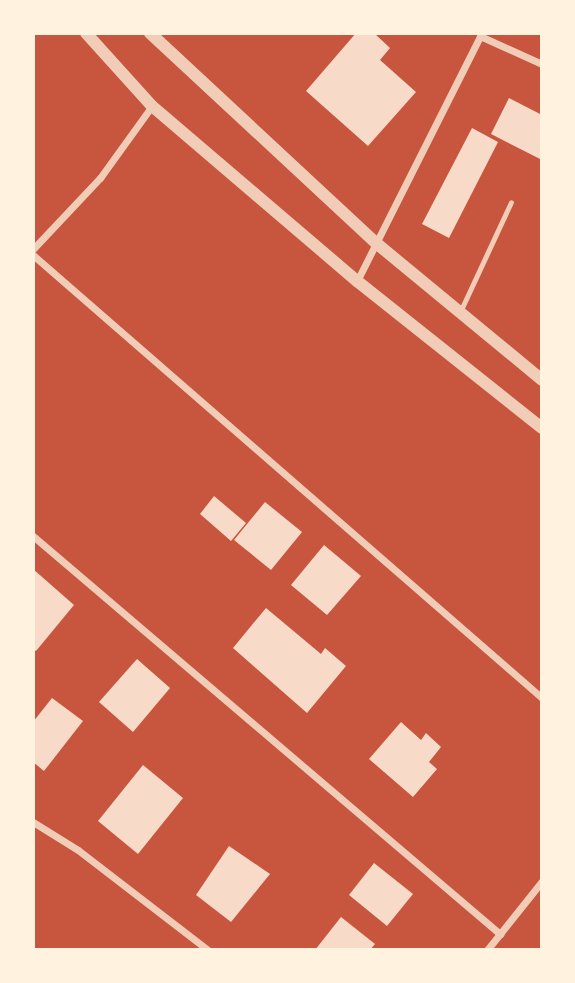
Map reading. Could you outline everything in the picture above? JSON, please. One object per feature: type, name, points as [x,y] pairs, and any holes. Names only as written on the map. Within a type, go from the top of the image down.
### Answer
[{"type":"street","points":[[86,33],[152,106],[357,281],[542,428]]},
{"type":"street","points":[[150,33],[376,243],[542,380]]},
{"type":"street","points":[[357,281],[481,34],[542,64]]},
{"type":"street","points":[[33,249],[100,178],[152,106]]},
{"type":"street","points":[[33,255],[542,698]]},
{"type":"street","points":[[33,536],[500,934]]},
{"type":"street","points":[[33,822],[78,850],[208,950]]},
{"type":"street","points":[[487,950],[542,881]]},
{"type":"lane","points":[[460,312],[511,202]]},
{"type":"building","points":[[356,33],[374,33],[390,48],[380,60],[416,92],[368,146],[306,91]]},
{"type":"building","points":[[509,98],[542,115],[542,160],[491,134]]},
{"type":"building","points":[[472,128],[498,142],[449,238],[422,224]]},
{"type":"building","points":[[214,496],[246,523],[231,541],[200,514]]},
{"type":"building","points":[[265,502],[302,532],[271,570],[234,540]]},
{"type":"building","points":[[324,545],[361,576],[327,615],[291,585]]},
{"type":"building","points":[[33,569],[74,605],[36,651],[33,649]]},
{"type":"building","points":[[266,608],[321,654],[325,648],[346,666],[307,713],[233,648]]},
{"type":"building","points":[[137,659],[170,688],[133,732],[99,702]]},
{"type":"building","points":[[52,698],[83,721],[44,771],[33,762],[33,722]]},
{"type":"building","points":[[401,722],[421,740],[426,733],[441,747],[429,762],[437,769],[413,797],[369,759]]},
{"type":"building","points":[[143,765],[183,798],[138,854],[98,821]]},
{"type":"building","points":[[229,846],[270,874],[231,922],[196,895]]},
{"type":"building","points":[[374,863],[413,894],[387,926],[349,895]]},
{"type":"building","points":[[341,917],[375,944],[370,950],[315,950]]}]
